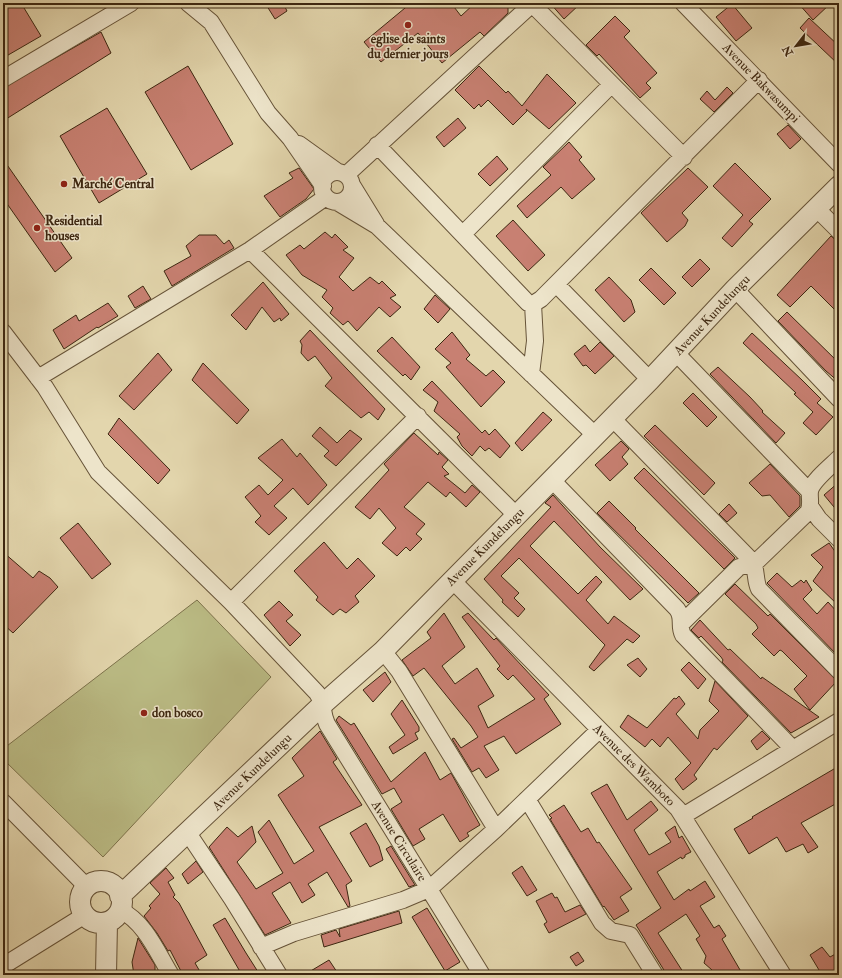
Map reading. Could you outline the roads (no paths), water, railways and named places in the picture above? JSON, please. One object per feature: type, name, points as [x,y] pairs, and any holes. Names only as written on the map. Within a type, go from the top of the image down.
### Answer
[{"type":"street","points":[[3,79],[131,3]]},
{"type":"street","points":[[188,3],[211,22],[265,109],[290,138],[329,195],[377,226],[595,435]]},
{"type":"street","points":[[207,3],[211,22]]},
{"type":"street","points":[[346,178],[377,145],[531,3],[611,86],[684,157]]},
{"type":"street","name":"Avenue Bakwasumpi","points":[[683,3],[839,164]]},
{"type":"street","points":[[377,145],[528,303],[533,304],[538,302],[759,80]]},
{"type":"street","points":[[463,234],[611,86]]},
{"type":"street","points":[[290,138],[346,178],[377,226]]},
{"type":"street","points":[[329,195],[328,176],[346,178]]},
{"type":"street","points":[[38,378],[250,250],[329,195],[348,197],[352,192],[346,178]]},
{"type":"street","name":"Avenue Kundelungu","points":[[116,909],[188,833],[323,704],[383,651],[650,380],[735,289],[839,186]]},
{"type":"street","points":[[816,208],[839,231]]},
{"type":"street","points":[[250,250],[517,516]]},
{"type":"street","points":[[556,284],[650,380]]},
{"type":"street","points":[[735,289],[839,399]]},
{"type":"street","points":[[531,374],[535,341],[533,304]]},
{"type":"street","points":[[3,332],[38,378],[98,472],[231,602],[312,687],[323,704]]},
{"type":"street","points":[[676,353],[810,499],[819,519],[839,539]]},
{"type":"street","points":[[231,602],[418,416]]},
{"type":"street","points":[[612,418],[754,564],[756,582],[759,589],[839,671]]},
{"type":"street","points":[[681,624],[739,567],[754,564],[808,512],[813,485],[839,458]]},
{"type":"street","points":[[552,480],[677,609],[681,616],[683,635],[793,749]]},
{"type":"street","name":"Avenue des Wamboto","points":[[452,580],[683,816],[783,975]]},
{"type":"street","points":[[383,651],[399,671],[496,829]]},
{"type":"street","name":"Avenue Circulaire","points":[[323,704],[324,716],[327,724],[482,975]]},
{"type":"street","points":[[683,816],[839,721]]},
{"type":"street","points":[[261,947],[294,933],[403,900],[428,889],[496,829],[598,730]]},
{"type":"street","points":[[527,799],[602,923],[611,931],[630,935],[655,975]]},
{"type":"street","points":[[3,802],[87,887]]},
{"type":"street","points":[[188,833],[232,899],[279,975]]},
{"type":"street","points":[[106,975],[116,909],[116,889],[110,884],[102,881],[94,882],[82,893],[80,901],[81,909],[85,916],[95,922],[116,909]]},
{"type":"street","points":[[116,909],[130,914],[139,923],[171,975]]},
{"type":"street","points":[[3,966],[85,916]]},
{"type":"place","name":"eglise de saints du dernier jours","points":[[408,25]]},
{"type":"place","name":"Marché Central","points":[[64,184]]},
{"type":"place","name":"Residential houses","points":[[37,228]]},
{"type":"place","name":"don bosco","points":[[144,713]]}]
